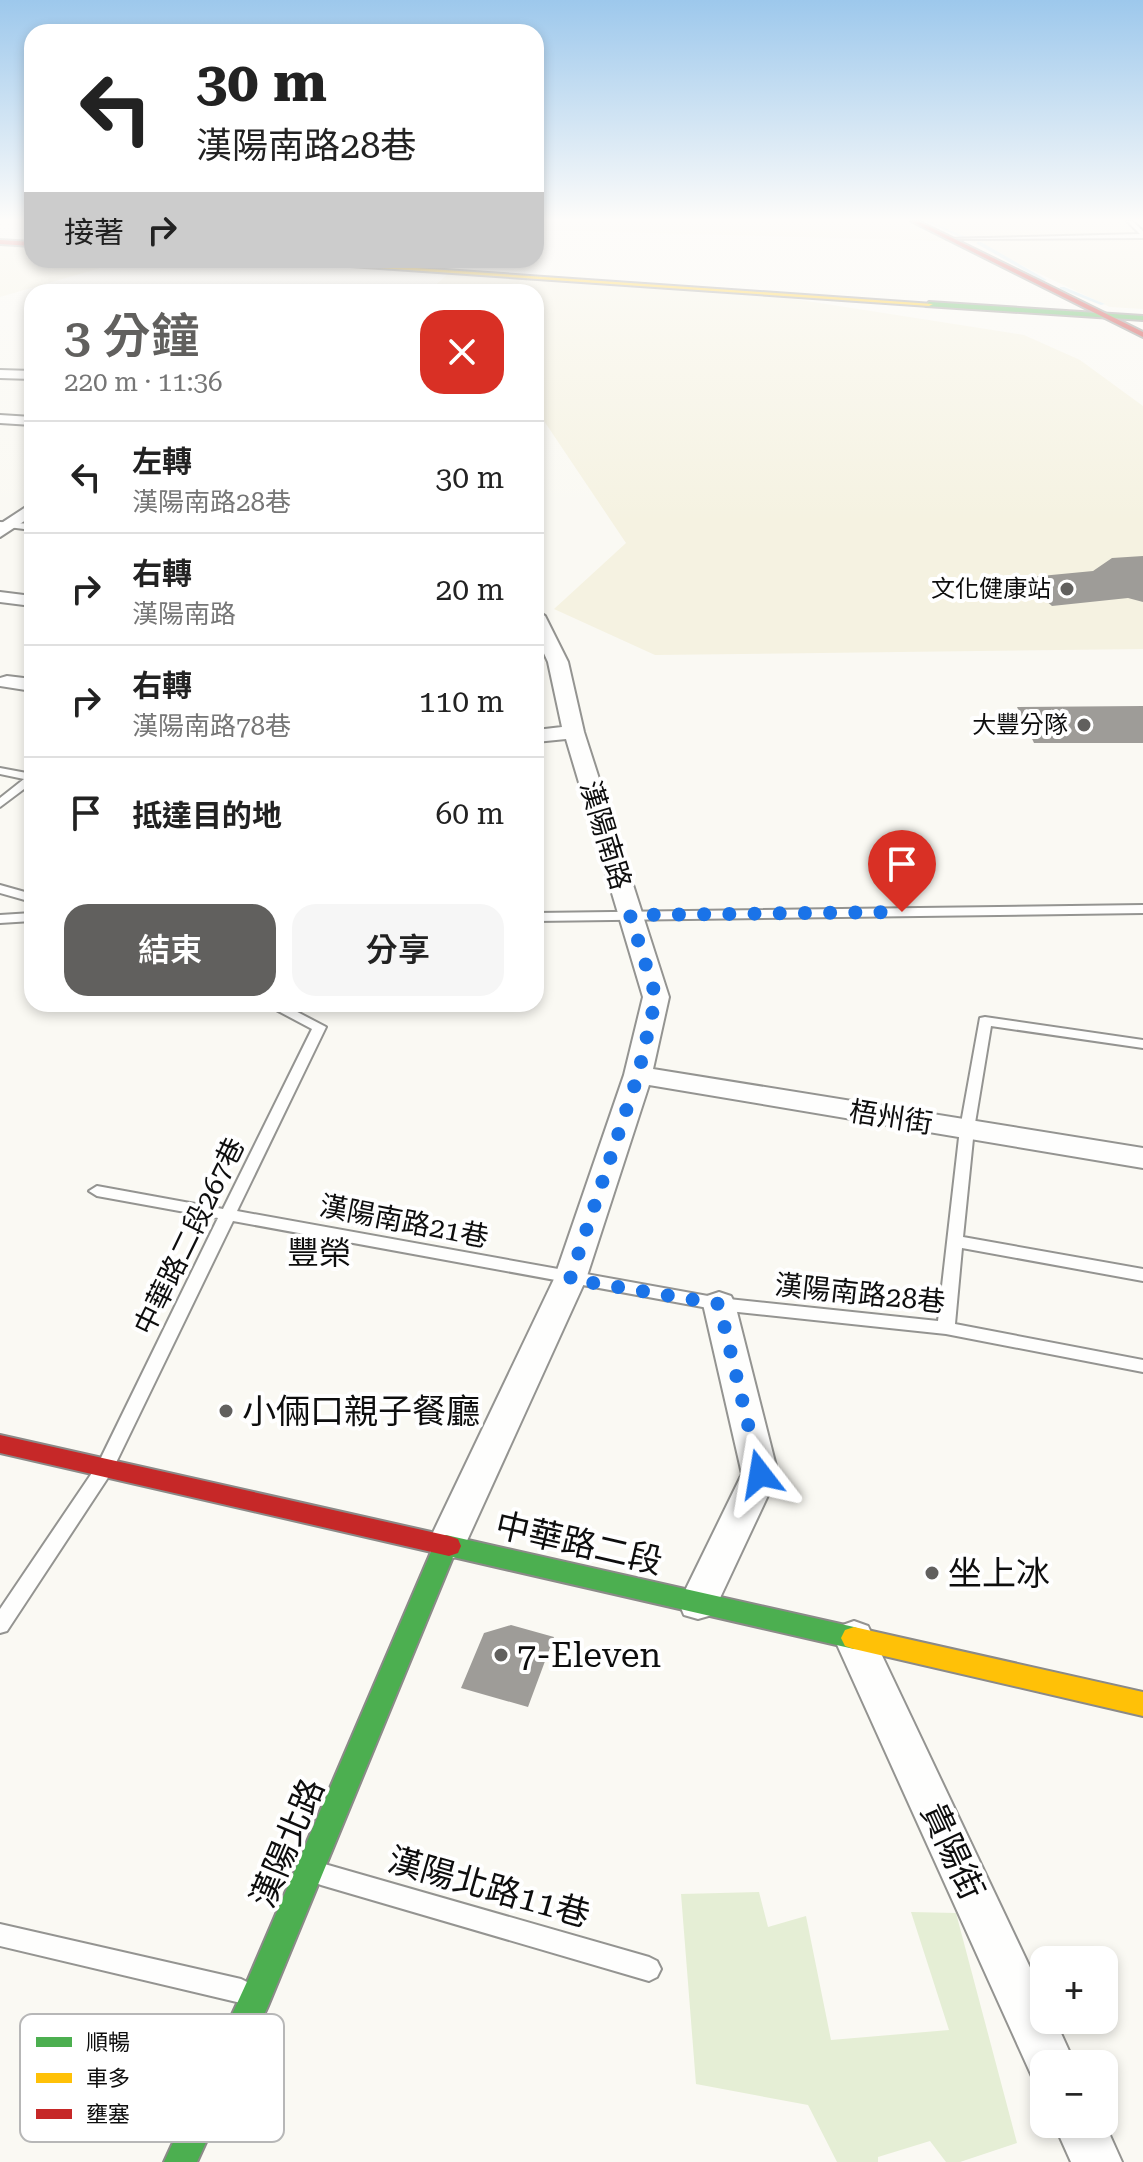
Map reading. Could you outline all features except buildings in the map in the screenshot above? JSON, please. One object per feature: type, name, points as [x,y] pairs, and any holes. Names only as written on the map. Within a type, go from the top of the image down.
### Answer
[{"type":"main road","points":[[1116,322],[1143,335]]},
{"type":"main road","name":"中華路二段","points":[[0,1444],[1143,1704]]},
{"type":"main road","name":"漢陽北路","points":[[248,2014],[446,1545]]},
{"type":"main road","name":"漢陽北路","points":[[180,2162],[189,2142]]},
{"type":"street","points":[[0,374],[24,375]]},
{"type":"street","points":[[0,419],[24,420]]},
{"type":"street","points":[[4,527],[24,513]]},
{"type":"street","points":[[0,597],[24,600]]},
{"type":"street","name":"漢陽南路","points":[[446,1545],[570,1279],[638,1075],[656,997],[574,732],[547,661]]},
{"type":"street","points":[[7,682],[24,684]]},
{"type":"street","points":[[544,735],[574,732]]},
{"type":"street","name":"梧州街","points":[[638,1075],[1143,1158]]},
{"type":"street","points":[[698,1603],[760,1474],[719,1304]]},
{"type":"street","name":"貴陽街","points":[[854,1638],[1045,2050]]},
{"type":"street","points":[[1086,2138],[1097,2162]]},
{"type":"lane","points":[[0,771],[24,776]]},
{"type":"lane","points":[[0,804],[24,784]]},
{"type":"lane","points":[[0,889],[24,896]]},
{"type":"lane","points":[[544,917],[1143,909]]},
{"type":"lane","points":[[0,919],[24,918]]},
{"type":"lane","name":"中華路二段267巷","points":[[0,1625],[105,1468],[319,1027],[288,1012]]},
{"type":"lane","points":[[946,1328],[967,1129],[985,1021],[1143,1044]]},
{"type":"lane","name":"漢陽南路21巷","points":[[97,1191],[570,1279]]},
{"type":"lane","points":[[955,1241],[1143,1275]]},
{"type":"lane","name":"漢陽南路28巷","points":[[570,1279],[719,1304],[946,1328],[1143,1366]]},
{"type":"lane","name":"漢陽北路11巷","points":[[310,1871],[649,1969]]},
{"type":"lane","points":[[0,1935],[257,1995]]},
{"type":"shaded area","points":[[544,322],[940,322],[1024,335],[1080,360],[1143,406],[1143,649],[655,655],[554,609],[626,543],[544,421]]},
{"type":"green space","points":[[759,1892],[768,1927],[806,1916],[831,2040],[949,2030],[911,1912],[956,1913],[1017,2143],[960,2162],[946,2162],[930,2141],[878,2157],[878,2162],[837,2162],[808,2105],[696,2084],[681,1894]]},
{"type":"traffic: fast","points":[[248,2014],[446,1545]]},
{"type":"traffic: fast","points":[[449,1546],[854,1638]]},
{"type":"traffic: fast","points":[[180,2162],[189,2142]]},
{"type":"traffic: slow","points":[[854,1638],[1143,1704]]},
{"type":"traffic: jam","points":[[1117,322],[1143,335]]},
{"type":"traffic: jam","points":[[0,1444],[449,1546]]},
{"type":"place","name":"文化健康站","points":[[1067,589]]},
{"type":"place","name":"大豐分隊","points":[[1084,725]]},
{"type":"place","name":"小倆口親子餐廳","points":[[226,1411]]},
{"type":"place","name":"坐上冰","points":[[932,1573]]},
{"type":"place","name":"7-Eleven","points":[[501,1655]]},
{"type":"district","name":"豐榮","points":[[319,1253]]},
{"type":"route","points":[[760,1474],[719,1304],[570,1279],[638,1075],[656,997],[630,915],[902,912]]}]
